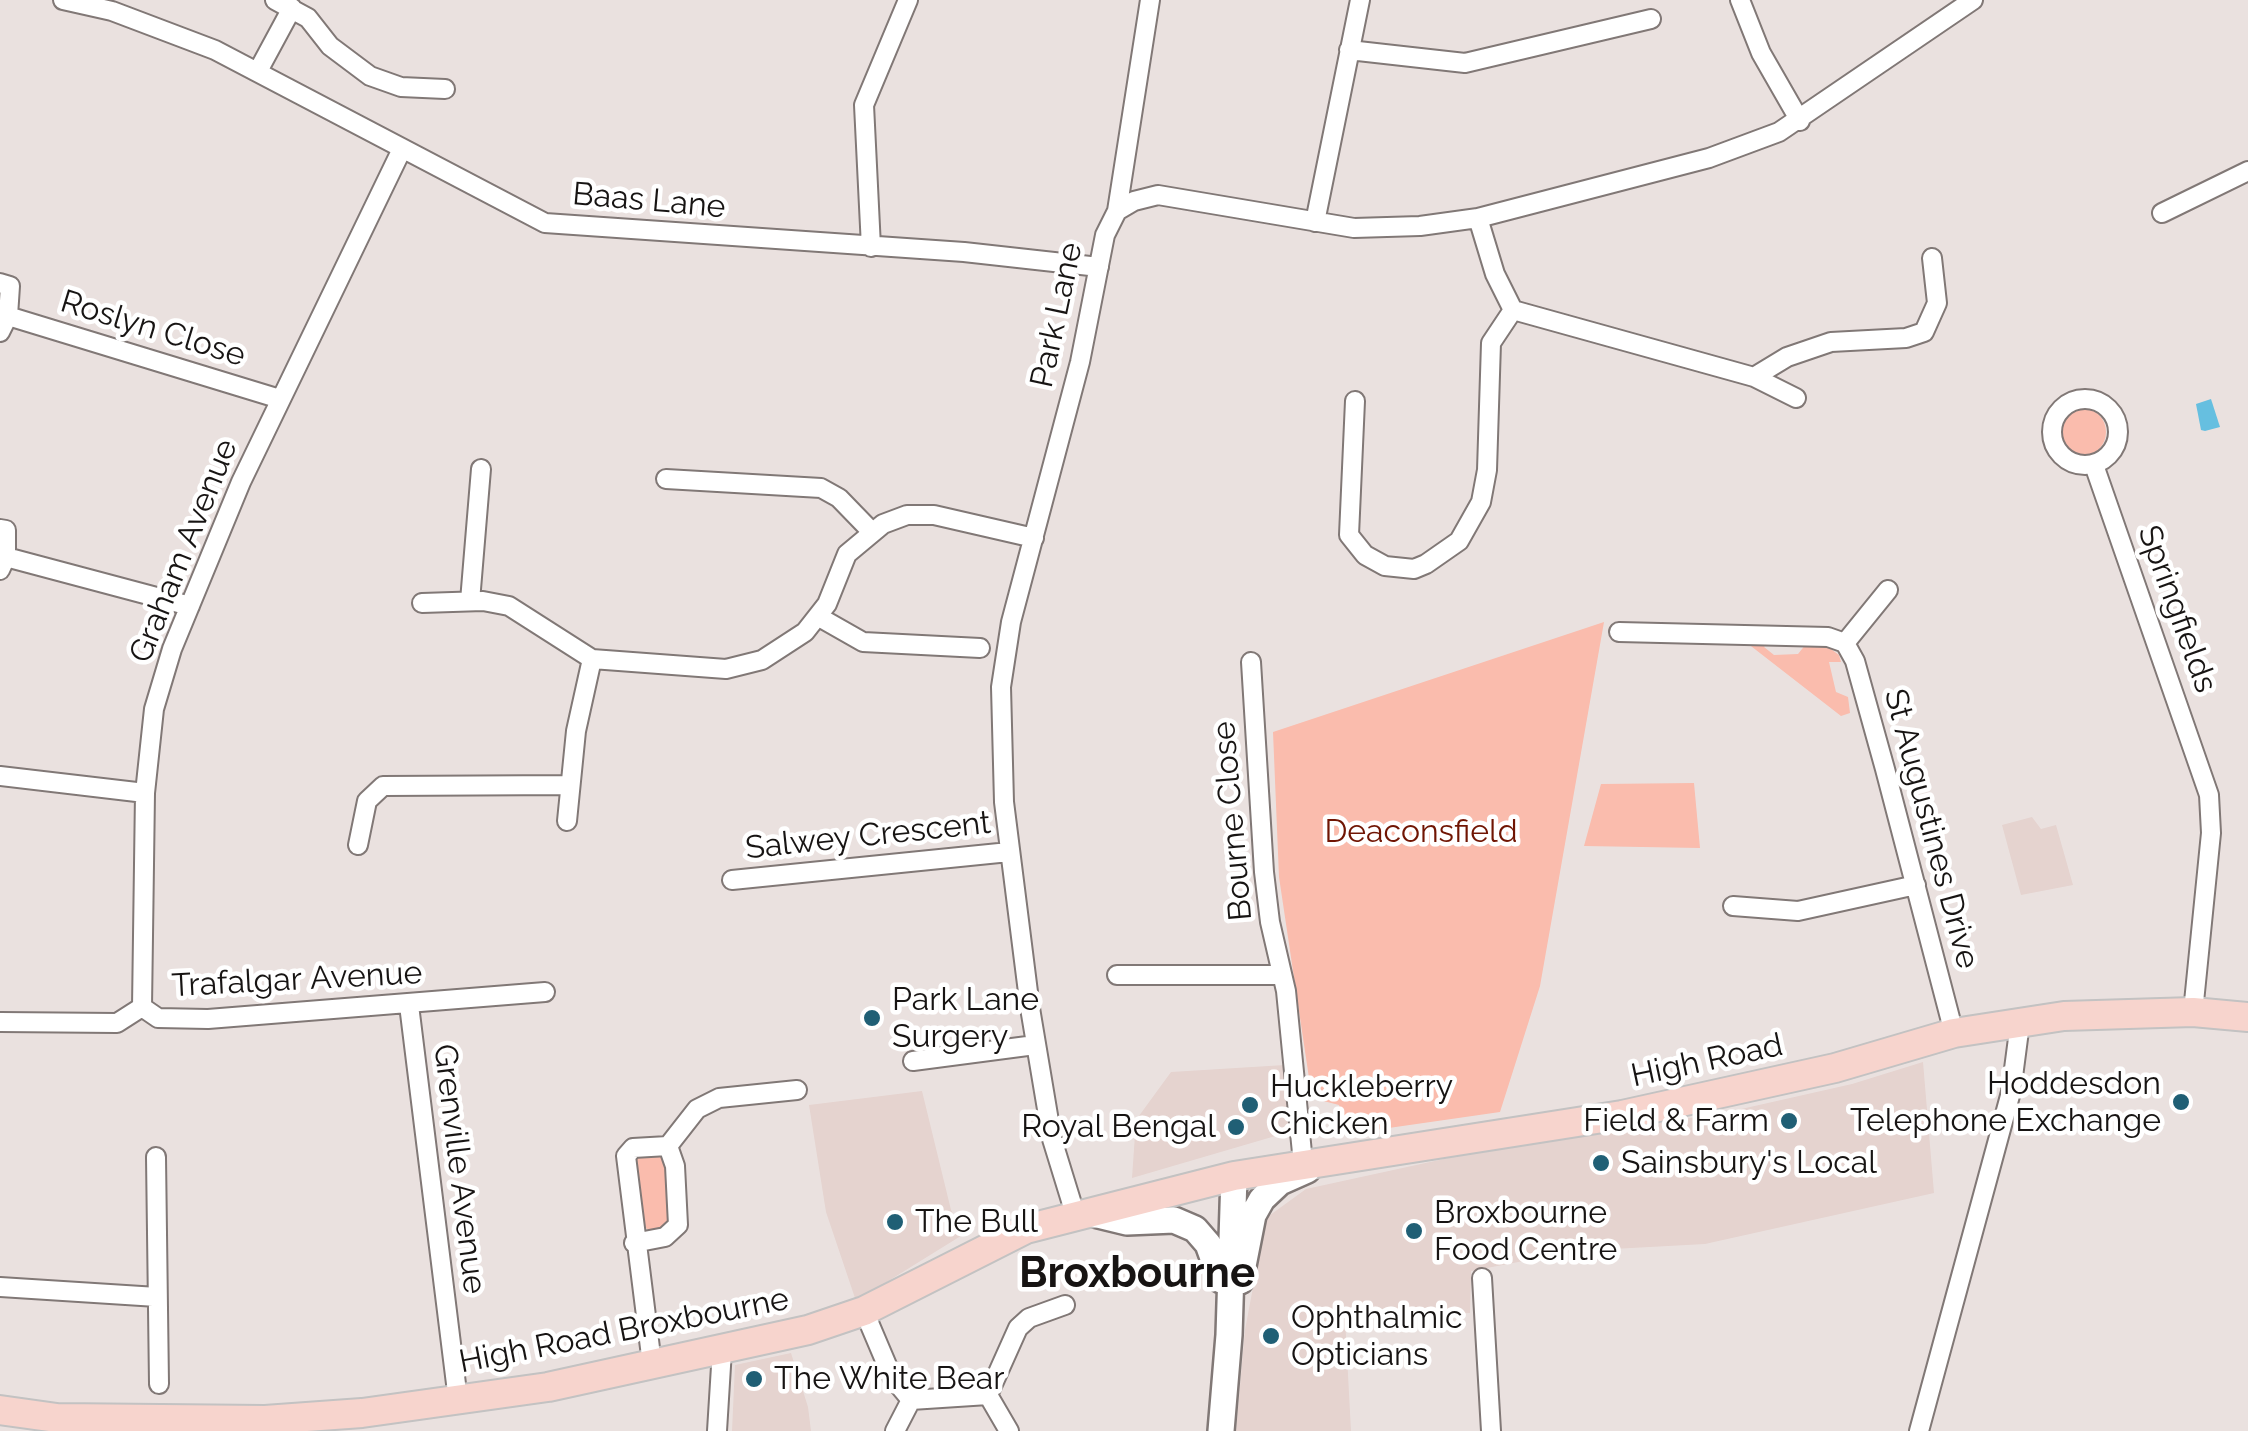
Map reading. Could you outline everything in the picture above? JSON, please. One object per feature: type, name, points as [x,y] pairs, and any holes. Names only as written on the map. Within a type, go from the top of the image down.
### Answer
[{"type":"main road","points":[[2192,1012],[2248,1017]]},
{"type":"main road","name":"High Road","points":[[1234,1176],[1640,1111],[1835,1068],[1954,1033],[2064,1016],[2192,1012]]},
{"type":"main road","points":[[1230,1335],[1250,1226],[1262,1199],[1291,1176],[1338,1157]]},
{"type":"main road","points":[[1234,1176],[1262,1199]]},
{"type":"main road","points":[[1221,1431],[1230,1335],[1234,1176]]},
{"type":"main road","name":"High Road Broxbourne","points":[[0,1410],[57,1418],[162,1422],[362,1413],[458,1400],[652,1364],[722,1350],[864,1311],[1026,1229],[1234,1176]]},
{"type":"main road","points":[[1083,1215],[1127,1222],[1174,1220],[1196,1231],[1208,1244],[1218,1270],[1230,1335]]},
{"type":"street","name":"Baas Lane","points":[[63,0],[173,32],[258,71],[545,222],[1099,267]]},
{"type":"street","points":[[871,247],[864,106],[908,0]]},
{"type":"street","points":[[1117,211],[1150,0]]},
{"type":"street","points":[[1315,222],[1360,0]]},
{"type":"street","points":[[1740,0],[1761,53],[1800,122]]},
{"type":"street","name":"Park Lane","points":[[1083,1215],[1052,1139],[1036,1044],[1010,852],[1000,750],[1001,688],[1011,622],[1104,234],[1117,211],[1144,197],[1173,196],[1315,222],[1392,228],[1478,218],[1708,158],[1800,122],[1974,0]]},
{"type":"street","points":[[258,71],[283,4],[308,18],[340,56],[370,76],[415,89],[445,88]]},
{"type":"street","points":[[1349,50],[1466,63],[1651,19]]},
{"type":"street","name":"Graham Avenue","points":[[142,1007],[145,793],[154,708],[190,606],[280,399],[402,148]]},
{"type":"street","points":[[2162,213],[2248,171]]},
{"type":"street","points":[[1478,218],[1495,274],[1514,310],[1754,377],[1796,398]]},
{"type":"street","points":[[1754,377],[1786,356],[1831,342],[1906,338],[1924,332],[1936,310],[1932,258]]},
{"type":"street","name":"Roslyn Close","points":[[0,283],[10,286],[4,324],[280,399]]},
{"type":"street","points":[[1355,401],[1349,535],[1365,555],[1385,566],[1414,569],[1459,541],[1481,502],[1487,470],[1490,344],[1514,310]]},
{"type":"street","name":"Springfields","points":[[2094,465],[2209,795],[2211,834],[2192,1012]]},
{"type":"street","points":[[470,601],[481,469]]},
{"type":"street","points":[[666,479],[821,488],[839,498],[871,531]]},
{"type":"street","points":[[422,602],[470,601],[509,606],[592,659],[706,669],[743,666],[791,643],[818,617],[847,554],[871,531],[920,514],[1034,538]]},
{"type":"street","points":[[0,529],[6,530],[3,563],[190,606]]},
{"type":"street","points":[[1619,632],[1828,636],[1844,643],[1888,590]]},
{"type":"street","points":[[818,617],[862,642],[980,648]]},
{"type":"street","name":"St Augustines Drive","points":[[1844,643],[1855,661],[1954,1033]]},
{"type":"street","points":[[567,822],[578,716],[592,659]]},
{"type":"street","name":"Bourne Close","points":[[1251,662],[1264,872],[1282,974],[1303,1163]]},
{"type":"street","points":[[0,776],[145,793]]},
{"type":"street","points":[[358,845],[367,801],[384,786],[570,785]]},
{"type":"street","name":"Salwey Crescent","points":[[732,880],[1010,852]]},
{"type":"street","points":[[1734,906],[1756,905],[1785,912],[1916,885]]},
{"type":"street","points":[[1117,975],[1282,974]]},
{"type":"street","name":"Trafalgar Avenue","points":[[0,1022],[118,1023],[142,1007],[158,1018],[208,1019],[545,992]]},
{"type":"street","name":"Grenville Avenue","points":[[409,1005],[458,1400]]},
{"type":"street","points":[[1919,1431],[2010,1092],[2020,1023]]},
{"type":"street","points":[[912,1062],[1036,1044]]},
{"type":"street","points":[[652,1364],[626,1156],[634,1148],[668,1146],[708,1102],[734,1094],[797,1090]]},
{"type":"street","points":[[634,1242],[665,1237],[678,1225],[675,1166],[668,1146]]},
{"type":"street","points":[[156,1158],[159,1384]]},
{"type":"street","points":[[1482,1278],[1491,1431]]},
{"type":"street","points":[[0,1288],[157,1297]]},
{"type":"street","points":[[988,1396],[1018,1328],[1029,1318],[1064,1304]]},
{"type":"street","points":[[864,1311],[892,1378],[911,1400]]},
{"type":"street","points":[[717,1431],[722,1350]]},
{"type":"street","points":[[911,1400],[988,1396]]},
{"type":"street","points":[[988,1396],[1009,1431]]},
{"type":"street","points":[[896,1431],[911,1400]]},
{"type":"shaded area","points":[[2032,817],[2041,829],[2056,825],[2073,885],[2021,895],[2002,825]]},
{"type":"shaded area","points":[[1923,1062],[1934,1193],[1705,1244],[1576,1251],[1471,1271],[1470,1313],[1345,1318],[1351,1431],[1236,1431],[1245,1330],[1266,1218],[1306,1189],[1476,1152],[1728,1112],[1852,1084]]},
{"type":"shaded area","points":[[1285,1065],[1289,1132],[1132,1178],[1136,1120],[1171,1072]]},
{"type":"shaded area","points":[[922,1091],[951,1210],[964,1234],[856,1301],[826,1212],[809,1105]]},
{"type":"shaded area","points":[[791,1353],[808,1407],[811,1431],[732,1431],[735,1365]]},
{"type":"green space","points":[[2082,408],[2099,415],[2106,432],[2099,449],[2082,456],[2065,449],[2058,432],[2065,415]]},
{"type":"green space","name":"Deaconsfield","points":[[1604,622],[1540,986],[1500,1112],[1347,1134],[1339,1105],[1312,1098],[1279,877],[1273,732]]},
{"type":"green space","points":[[1768,642],[1764,647],[1774,655],[1798,654],[1806,644],[1824,644],[1839,655],[1841,662],[1829,662],[1836,692],[1848,697],[1850,713],[1841,716],[1747,643]]},
{"type":"green space","points":[[1694,783],[1700,848],[1584,846],[1601,784]]},
{"type":"green space","points":[[641,1153],[660,1154],[666,1165],[672,1214],[669,1227],[651,1232],[641,1224],[634,1163]]},
{"type":"water","points":[[2211,399],[2220,427],[2201,430],[2196,404]]},
{"type":"place","name":"Park Lane Surgery","points":[[872,1018]]},
{"type":"place","name":"Hoddesdon Telephone Exchange","points":[[2181,1102]]},
{"type":"place","name":"Huckleberry Chicken","points":[[1250,1105]]},
{"type":"place","name":"Field & Farm","points":[[1789,1121]]},
{"type":"place","name":"Royal Bengal","points":[[1236,1127]]},
{"type":"place","name":"Sainsbury's Local","points":[[1601,1163]]},
{"type":"place","name":"The Bull","points":[[895,1222]]},
{"type":"place","name":"Broxbourne Food Centre","points":[[1414,1231]]},
{"type":"place","name":"Ophthalmic Opticians","points":[[1271,1336]]},
{"type":"place","name":"The White Bear","points":[[754,1379]]},
{"type":"district","name":"Broxbourne","points":[[1137,1274]]}]
